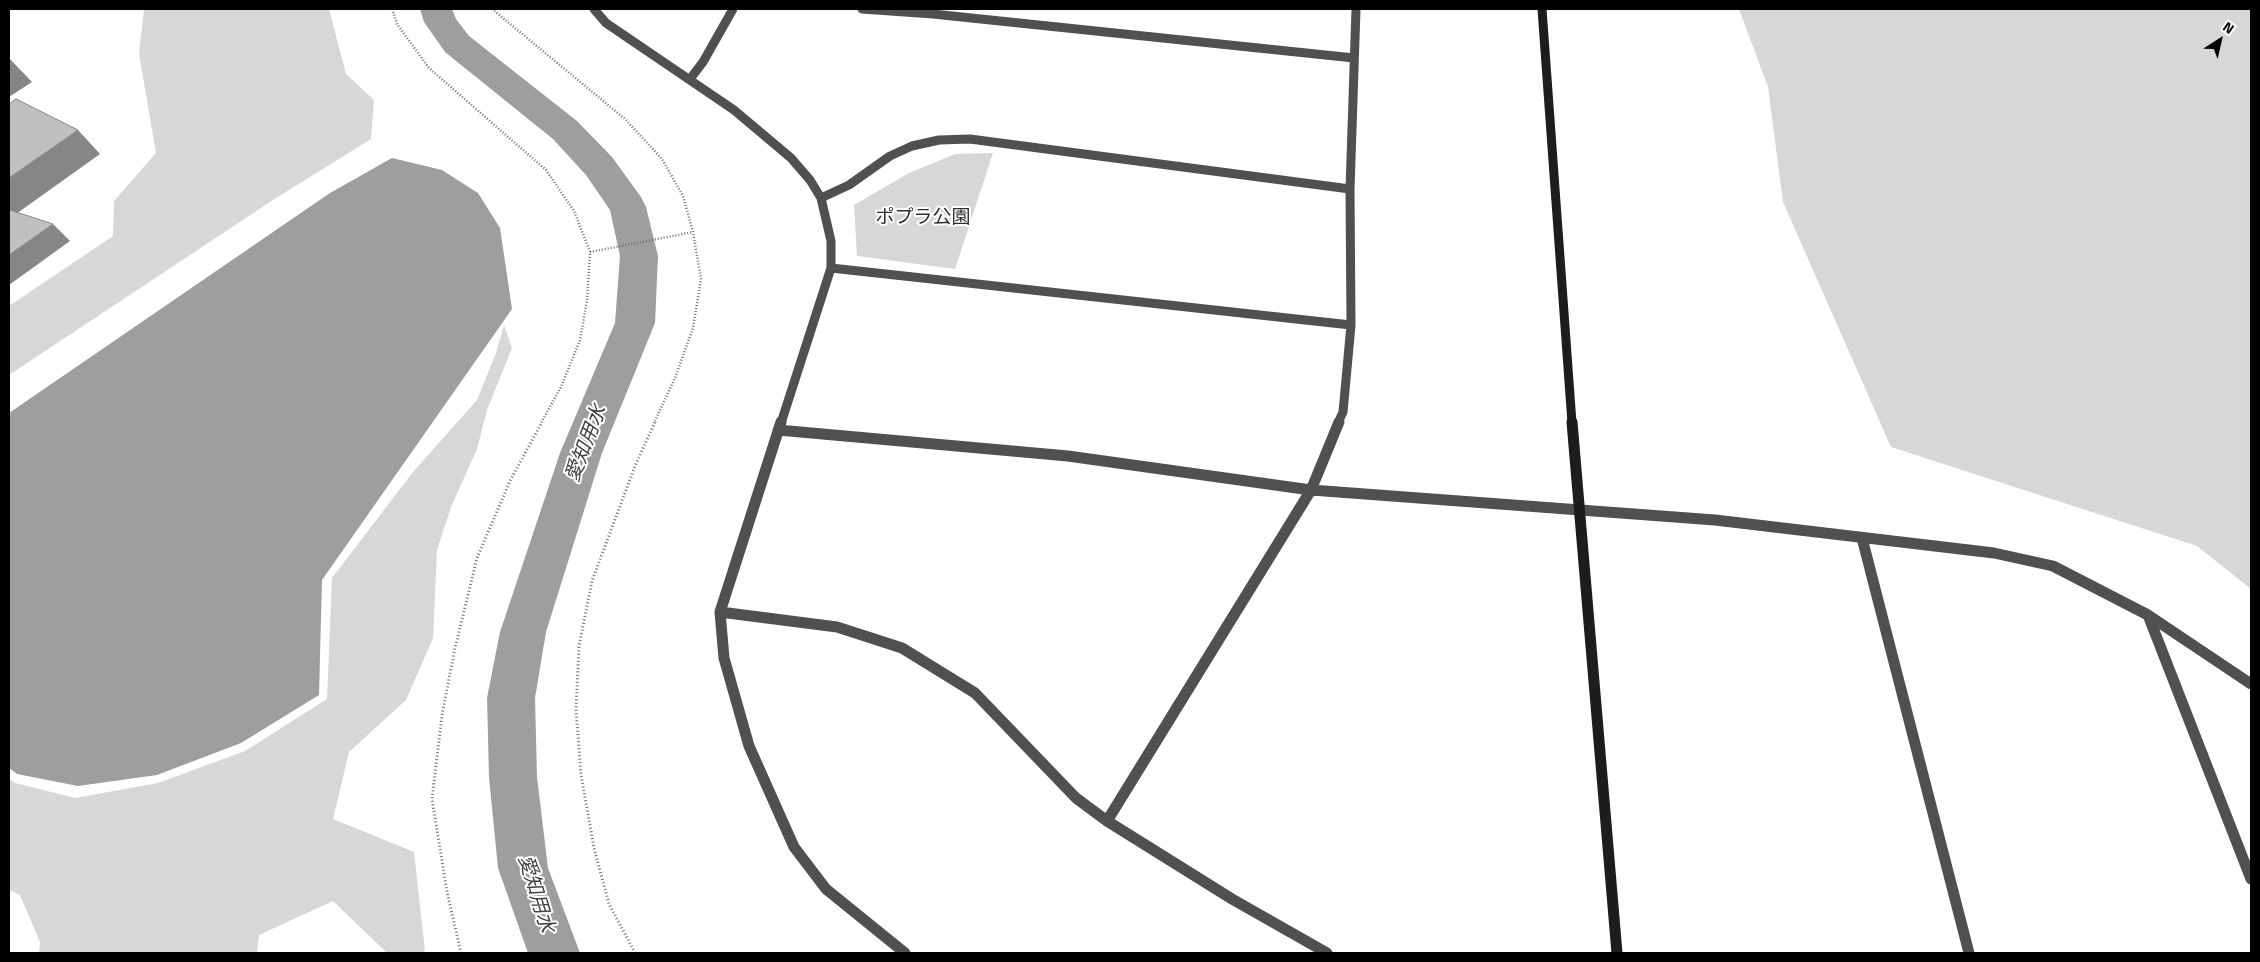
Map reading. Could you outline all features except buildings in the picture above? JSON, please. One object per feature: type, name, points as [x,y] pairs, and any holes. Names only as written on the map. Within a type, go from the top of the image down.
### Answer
[{"type":"street","points":[[594,9],[606,23],[690,78],[734,110],[791,158],[810,180],[821,198],[831,241],[831,268],[720,612],[724,658],[749,746],[794,847],[826,889],[905,953]]},
{"type":"street","points":[[690,78],[703,62],[733,9]]},
{"type":"street","points":[[862,9],[933,14],[1354,58]]},
{"type":"street","points":[[1107,821],[1312,490],[1343,412],[1351,325],[1350,189],[1356,9]]},
{"type":"street","points":[[1542,9],[1578,509],[1617,953]]},
{"type":"street","points":[[821,198],[849,185],[890,156],[912,146],[939,140],[970,139],[1350,189]]},
{"type":"street","points":[[831,268],[1351,325]]},
{"type":"street","points":[[778,430],[1068,456],[1312,490],[1715,520],[1994,553],[2053,566],[2148,615],[2251,684]]},
{"type":"street","points":[[1862,538],[1969,953]]},
{"type":"street","points":[[720,612],[837,627],[902,648],[975,693],[1076,798],[1107,821],[1232,899],[1327,953]]},
{"type":"street","points":[[2148,615],[2251,879]]},
{"type":"path","points":[[392,9],[398,24],[429,68],[546,170],[574,211],[590,252],[587,301],[580,340],[561,387],[510,481],[477,558],[442,715],[432,799],[446,892],[461,953]]},
{"type":"path","points":[[492,9],[538,50],[625,119],[662,159],[683,196],[693,232],[701,279],[693,328],[675,378],[635,466],[592,581],[580,646],[576,708],[582,784],[594,848],[610,904],[635,953]]},
{"type":"path","points":[[590,252],[693,232]]},
{"type":"green space","points":[[144,9],[329,9],[346,74],[374,100],[371,139],[273,200],[9,375],[9,306],[113,236],[114,201],[156,153],[139,54]]},
{"type":"green space","points":[[1739,9],[2251,9],[2251,589],[2197,546],[1891,447],[1783,202],[1768,87]]},
{"type":"green space","name":"ポプラ公園","points":[[993,153],[955,269],[857,256],[854,205],[909,173],[955,154]]},
{"type":"green space","points":[[504,325],[512,348],[487,410],[477,449],[451,507],[437,550],[433,638],[406,700],[349,752],[333,819],[414,852],[425,951],[421,953],[387,953],[333,901],[259,935],[257,953],[39,953],[40,942],[20,895],[9,890],[9,779],[15,783],[75,798],[158,783],[245,751],[327,699],[332,578],[413,472],[477,400],[496,353]]},
{"type":"shaded area","points":[[392,158],[442,170],[478,193],[500,228],[512,309],[322,580],[319,695],[241,743],[157,775],[78,786],[17,774],[9,768],[9,413],[330,193]]},
{"type":"waterway","name":"愛知用水","points":[[436,9],[440,22],[457,44],[565,130],[599,166],[628,207],[639,256],[635,323],[581,453],[523,632],[511,698],[513,777],[523,868],[554,953]]}]
